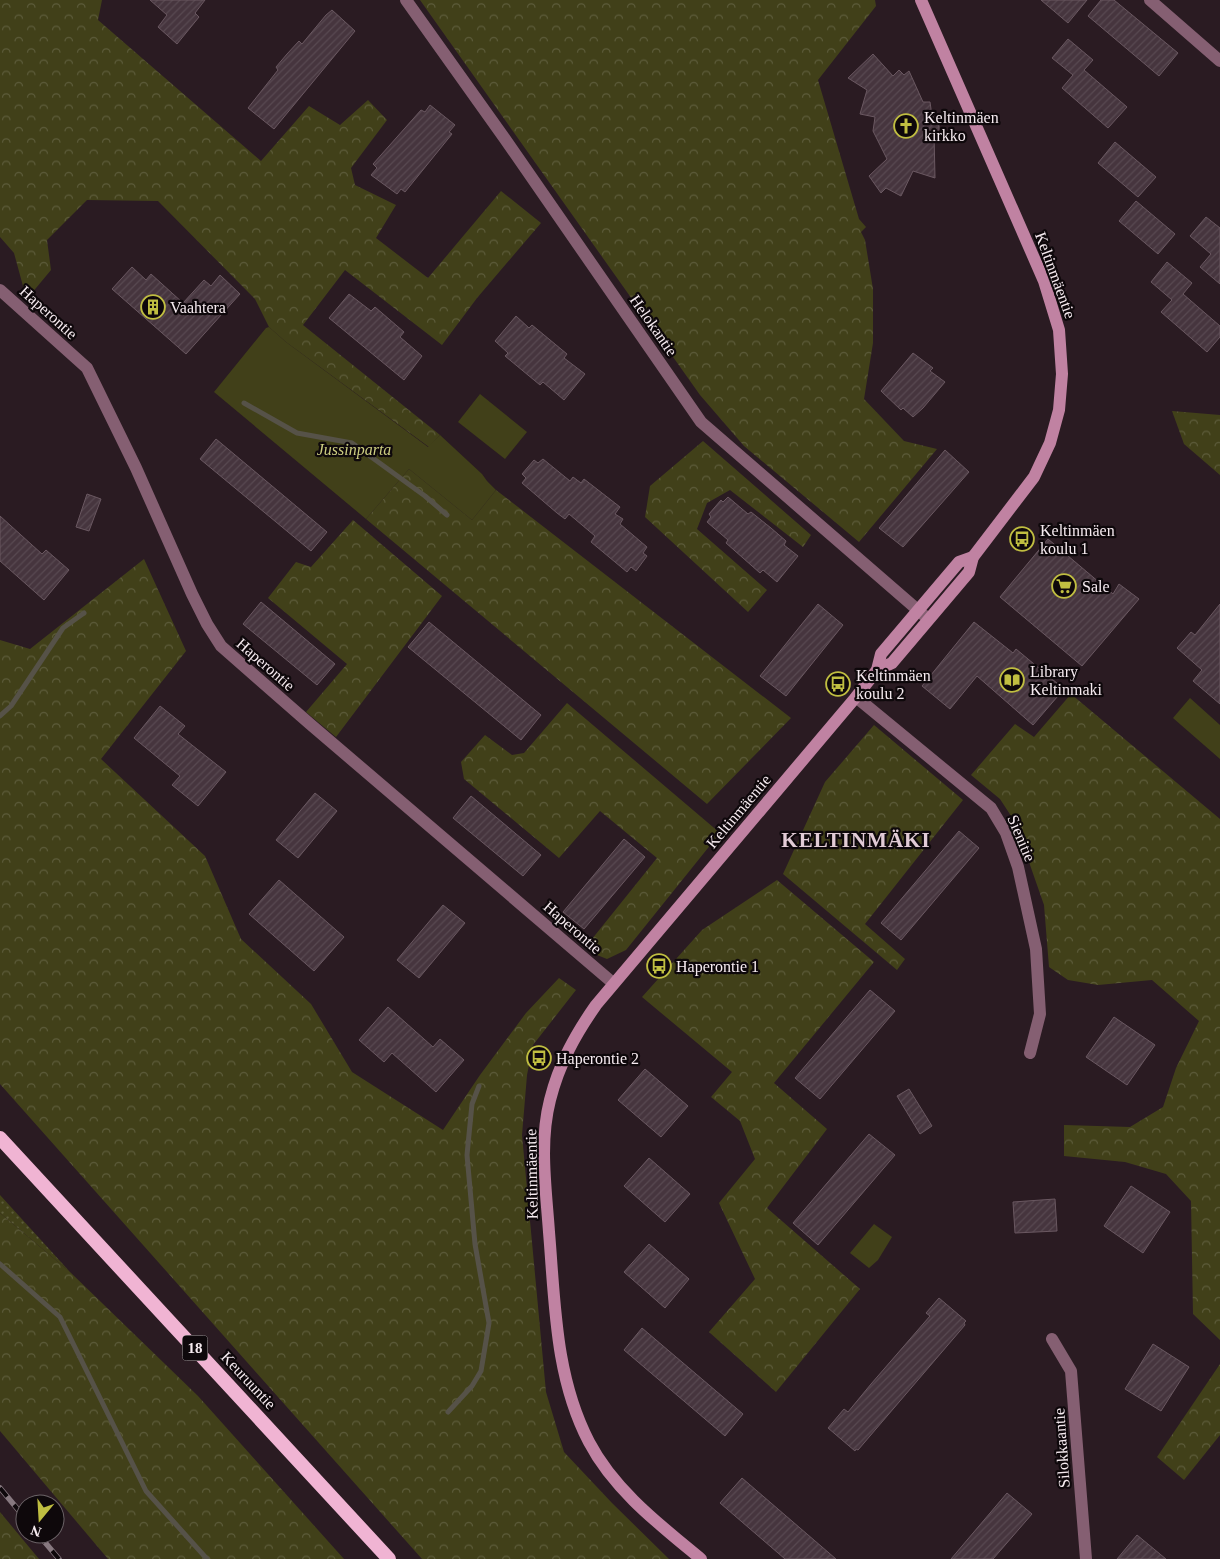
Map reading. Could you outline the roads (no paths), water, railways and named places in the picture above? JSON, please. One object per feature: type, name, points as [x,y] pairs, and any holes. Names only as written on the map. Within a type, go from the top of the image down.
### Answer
[{"type":"highway","name":"Keuruuntie","points":[[0,1138],[389,1559]]},
{"type":"main road","name":"Keltinmäentie","points":[[876,670],[892,663],[969,572],[972,557],[1034,477],[1050,443],[1059,410],[1062,374],[1059,330],[1044,282],[921,0]]},
{"type":"main road","name":"Keltinmäentie","points":[[701,1559],[632,1498],[602,1463],[590,1444],[576,1414],[566,1384],[560,1355],[546,1188],[544,1154],[549,1101],[557,1076],[573,1039],[613,983],[856,697],[876,670],[881,654],[918,610],[959,562],[972,557]]},
{"type":"street","name":"Helokantie","points":[[406,0],[505,139],[701,422],[928,619]]},
{"type":"street","points":[[1150,0],[1220,61]]},
{"type":"street","name":"Haperontie","points":[[0,290],[87,368],[136,468],[192,594],[220,646],[613,983]]},
{"type":"street","name":"Sienitie","points":[[856,697],[991,808],[1006,833],[1018,867],[1036,949],[1040,1014],[1030,1053]]},
{"type":"street","name":"Silokkaantie","points":[[1052,1339],[1071,1371],[1086,1559]]},
{"type":"waterway","points":[[244,403],[297,433],[352,443],[425,496],[447,515]]},
{"type":"waterway","points":[[0,716],[11,706],[63,628],[84,613]]},
{"type":"waterway","points":[[448,1412],[472,1386],[481,1371],[489,1323],[475,1244],[467,1155],[472,1104],[479,1086]]},
{"type":"waterway","points":[[0,1264],[60,1317],[146,1491],[207,1559]]},
{"type":"railway","points":[[0,1488],[15,1506]]},
{"type":"railway","points":[[46,1544],[59,1559]]},
{"type":"place","name":"Keltinmäen kirkko","points":[[906,126]]},
{"type":"place","name":"Vaahtera","points":[[153,307]]},
{"type":"place","name":"Keltinmäen koulu 1","points":[[1022,539]]},
{"type":"place","name":"Sale","points":[[1064,586]]},
{"type":"place","name":"Library Keltinmaki","points":[[1012,680]]},
{"type":"place","name":"Keltinmäen koulu 2","points":[[838,684]]},
{"type":"place","name":"Haperontie 1","points":[[659,966]]},
{"type":"place","name":"Haperontie 2","points":[[539,1058]]},
{"type":"district","name":"KELTINMÄKI","points":[[856,840]]},
{"type":"park label","name":"Jussinparta","points":[[354,449]]}]
